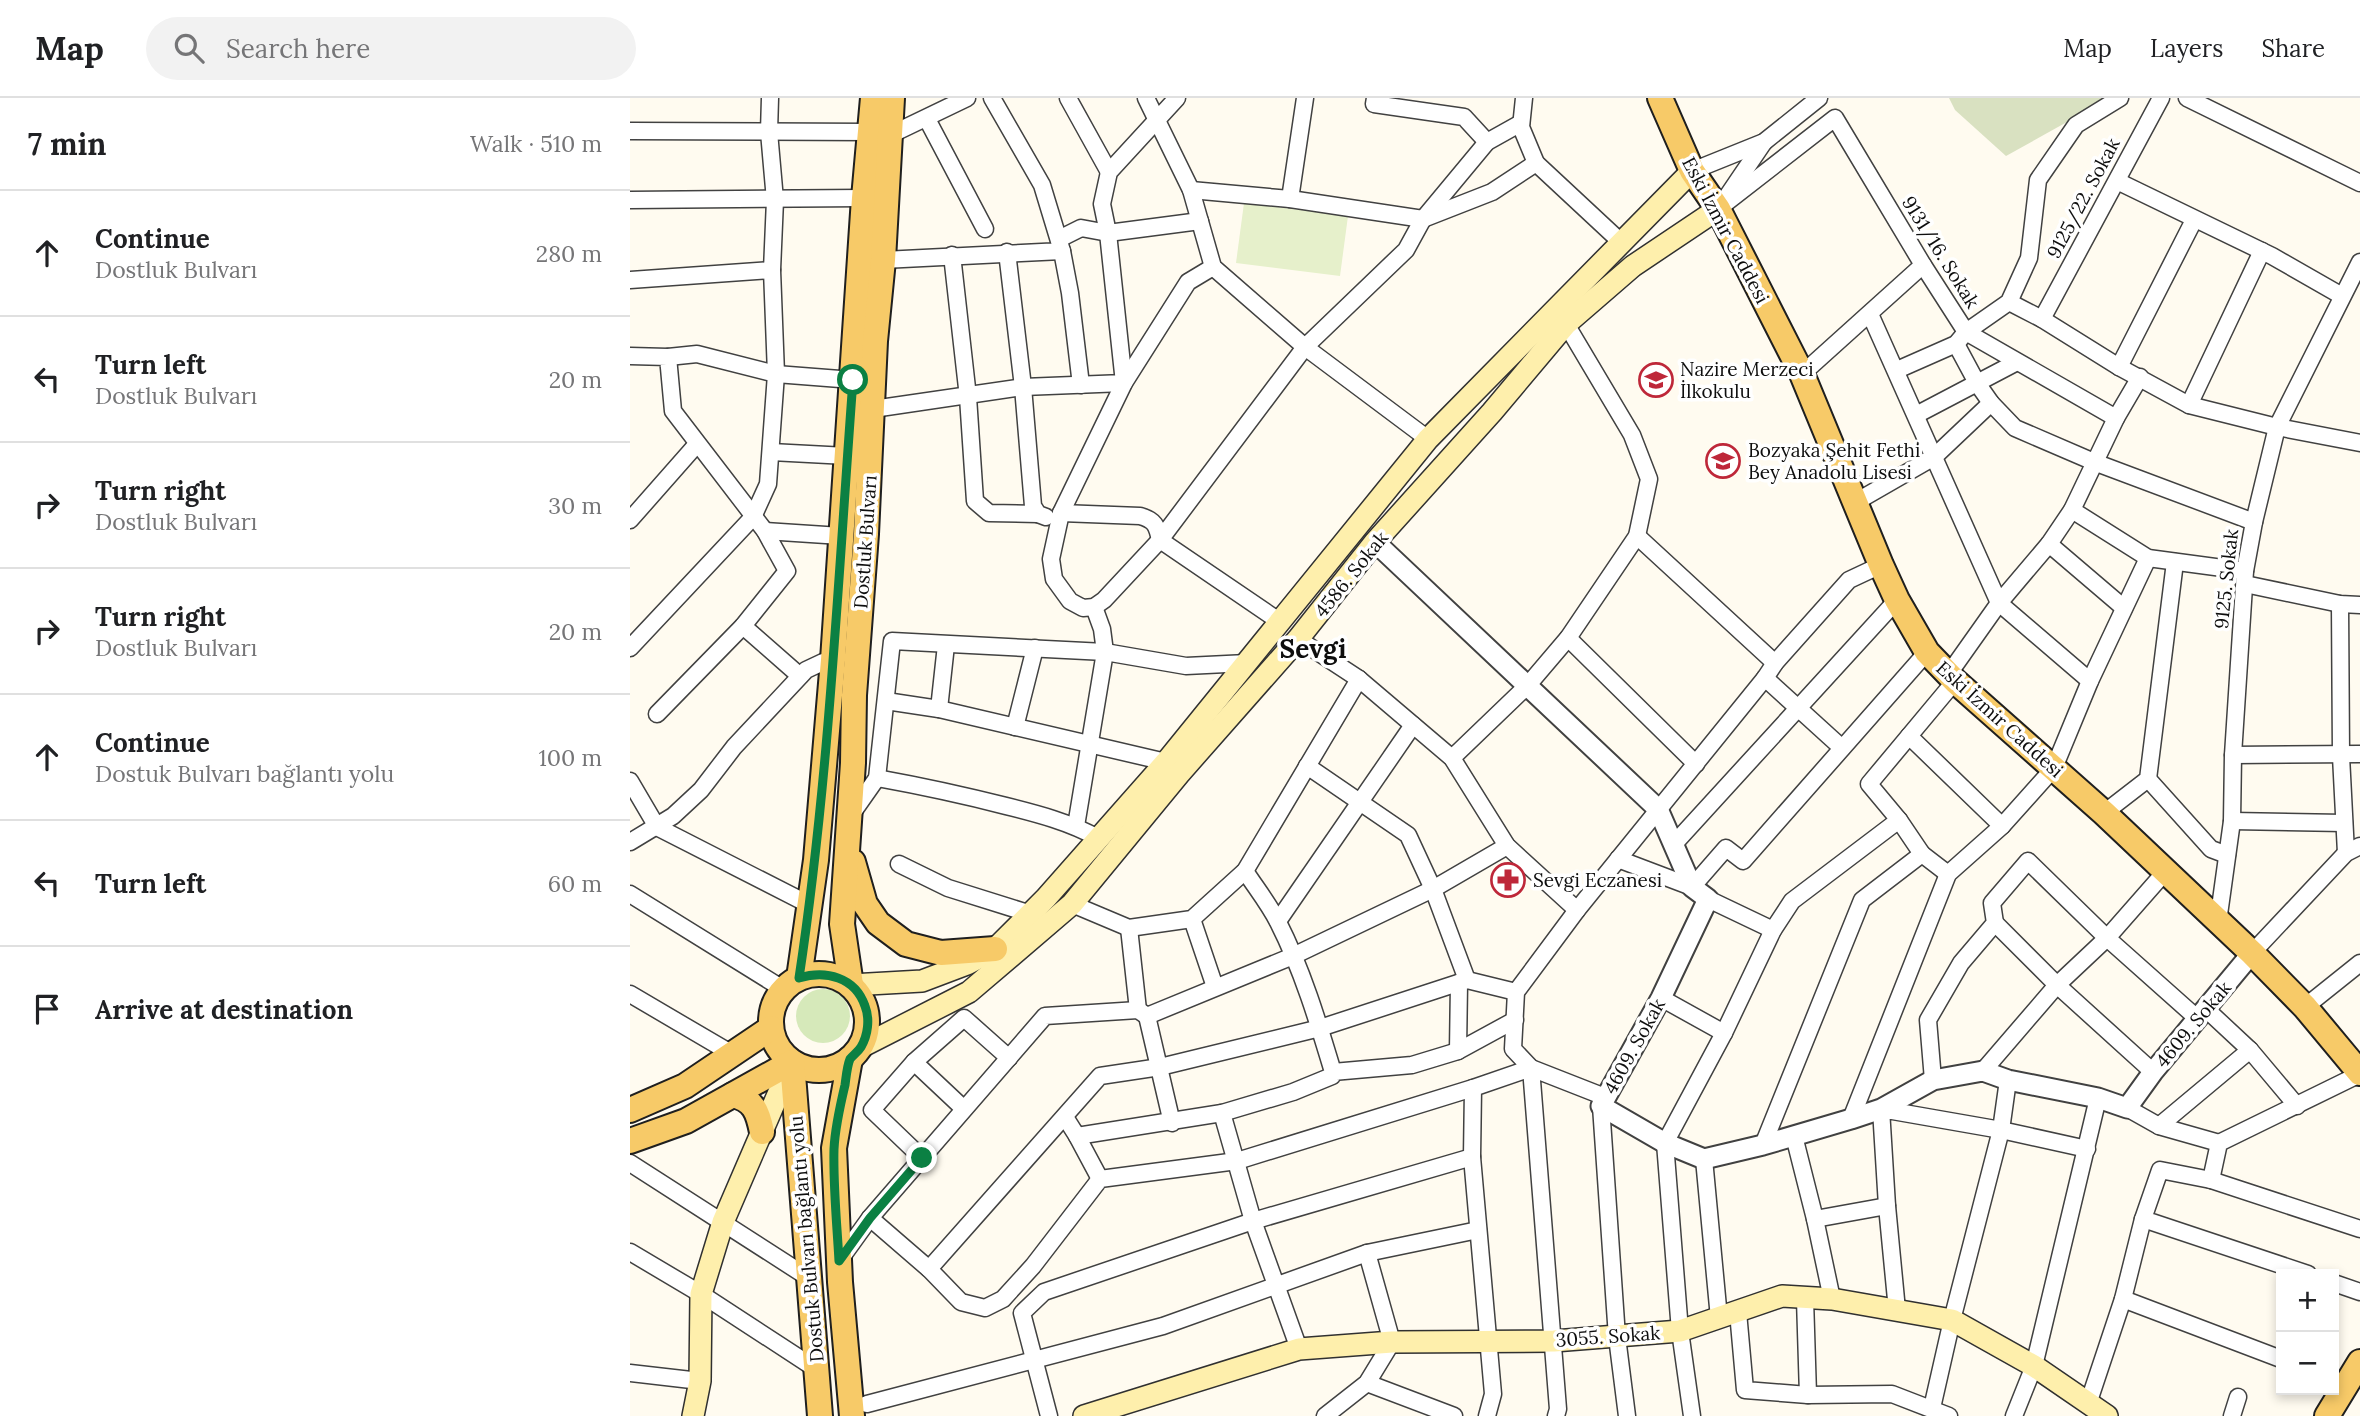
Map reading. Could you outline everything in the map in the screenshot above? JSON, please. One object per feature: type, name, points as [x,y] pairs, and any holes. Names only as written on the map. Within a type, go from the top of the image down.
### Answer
[{"type":"main road","name":"Dostluk Bulvarı","points":[[856,1053],[867,1033],[868,1020],[865,1007],[851,985],[842,924],[875,341],[883,260],[881,134],[873,98]]},
{"type":"main road","name":"Dostluk Bulvarı","points":[[771,1028],[773,1007],[791,984],[810,905],[833,660],[864,198],[892,98]]},
{"type":"main road","name":"Eski İzmir Caddesi","points":[[1667,102],[1692,172],[1718,209],[1802,374],[1881,565],[1897,600],[1927,652],[1952,678],[2104,813],[2252,953],[2305,1007],[2358,1068]]},
{"type":"main road","name":"4586. Sokak","points":[[851,985],[922,981],[967,964],[995,949],[1031,914],[1166,762],[1428,439],[1692,172]]},
{"type":"main road","name":"4586. Sokak","points":[[856,1053],[969,992],[1072,904],[1179,774],[1298,639],[1375,542],[1492,412],[1566,324],[1633,266],[1718,209]]},
{"type":"main road","points":[[849,827],[856,878],[865,904],[878,923],[906,944],[941,953],[995,949]]},
{"type":"main road","points":[[791,984],[813,974],[826,974],[851,985]]},
{"type":"main road","points":[[630,1110],[685,1086],[771,1028],[782,1053],[806,1069],[821,1071],[837,1067],[856,1053]]},
{"type":"main road","name":"Dostuk Bulvarı bağlantı yolu","points":[[856,1053],[834,1148],[839,1261],[849,1386],[863,1412]]},
{"type":"main road","points":[[630,1141],[686,1121],[792,1062]]},
{"type":"main road","points":[[693,1416],[699,1381],[701,1294],[723,1222],[792,1062]]},
{"type":"main road","name":"Dostuk Bulvarı bağlantı yolu","points":[[792,1062],[820,1416]]},
{"type":"main road","points":[[733,1095],[743,1097],[754,1106],[762,1132]]},
{"type":"main road","name":"3055. Sokak","points":[[1084,1416],[1299,1349],[1392,1342],[1554,1340],[1680,1331],[1782,1296],[1832,1299],[1952,1320],[2034,1366],[2107,1416]]},
{"type":"main road","points":[[2339,1382],[2360,1362]]},
{"type":"main road","points":[[2332,1414],[2336,1395]]},
{"type":"street","points":[[630,648],[753,517],[768,484],[776,374],[772,270],[775,200],[769,132],[770,98]]},
{"type":"street","points":[[630,131],[881,134],[927,119],[967,98]]},
{"type":"street","points":[[992,98],[1042,185],[1061,245],[1070,293],[1081,385]]},
{"type":"street","points":[[1068,98],[1109,172]]},
{"type":"street","points":[[1146,98],[1191,190],[1213,267],[1305,347],[1428,439]]},
{"type":"street","points":[[1125,383],[1108,233],[1102,204],[1109,172],[1177,98]]},
{"type":"street","points":[[1290,200],[1305,98]]},
{"type":"street","points":[[1375,98],[1374,104],[1436,105],[1464,117],[1487,142]]},
{"type":"street","points":[[1524,98],[1521,127],[1536,163],[1623,244]]},
{"type":"street","points":[[1692,172],[1764,142],[1819,98]]},
{"type":"street","points":[[1897,370],[1961,338],[2009,302],[2029,258],[2038,180],[2076,125],[2120,98]]},
{"type":"street","name":"9125/22. Sokak","points":[[2042,319],[2161,98]]},
{"type":"street","points":[[2187,98],[2360,183]]},
{"type":"street","name":"9131/16. Sokak","points":[[1718,209],[1835,118],[1923,265],[1961,338],[2017,362],[2116,418]]},
{"type":"street","points":[[927,119],[985,229]]},
{"type":"street","points":[[1213,267],[1188,282],[1125,383],[1060,516],[1051,559],[1054,579],[1070,601],[1083,608],[1094,607],[1104,600],[1160,540],[1305,347],[1406,250],[1423,219],[1487,142],[1521,123]]},
{"type":"street","points":[[1718,209],[1764,142]]},
{"type":"street","points":[[1191,190],[1290,200],[1423,219],[1492,192],[1536,163]]},
{"type":"street","points":[[2117,181],[2262,251],[2342,296]]},
{"type":"street","points":[[630,200],[864,198]]},
{"type":"street","points":[[2119,367],[2194,220]]},
{"type":"street","points":[[883,260],[1007,252],[1061,245],[1081,229],[1108,233],[1200,221]]},
{"type":"street","points":[[2189,405],[2262,251]]},
{"type":"street","points":[[1007,252],[1023,387],[1033,506],[1038,514]]},
{"type":"street","points":[[952,254],[968,397],[975,501],[989,513],[1140,516],[1150,519],[1157,526],[1160,540],[1279,621]]},
{"type":"street","name":"9125. Sokak","points":[[2218,922],[2232,821],[2245,578],[2254,522],[2277,427],[2360,262]]},
{"type":"street","points":[[1802,374],[1923,265]]},
{"type":"street","points":[[630,279],[772,270]]},
{"type":"street","points":[[2009,302],[2189,405],[2277,427],[2360,443]]},
{"type":"street","points":[[1870,314],[1999,603],[2090,681]]},
{"type":"street","points":[[1452,758],[1528,685],[1568,638],[1637,536],[1649,479],[1632,435],[1566,324]]},
{"type":"street","points":[[1961,338],[1977,383],[2015,428],[2094,462],[2254,522]]},
{"type":"street","points":[[630,356],[709,355],[776,374],[853,380]]},
{"type":"street","points":[[657,714],[743,626],[787,571],[765,531],[673,411],[668,357]]},
{"type":"street","points":[[1916,415],[2017,362]]},
{"type":"street","points":[[1948,874],[1922,854],[1899,820],[1868,784],[1909,736],[1952,678],[1999,603],[2049,544],[2072,510],[2116,418],[2140,377]]},
{"type":"street","points":[[873,409],[1023,387],[1125,383]]},
{"type":"street","points":[[1854,503],[1934,457],[1992,403]]},
{"type":"street","points":[[631,518],[697,444]]},
{"type":"street","points":[[771,452],[847,456]]},
{"type":"street","points":[[2072,510],[2148,558],[2245,578],[2340,604],[2360,605]]},
{"type":"street","points":[[765,531],[841,536]]},
{"type":"street","points":[[1637,536],[1775,663]]},
{"type":"street","points":[[1375,542],[1658,809],[1700,893]]},
{"type":"street","points":[[2049,544],[2124,608]]},
{"type":"street","points":[[1851,1119],[1948,874],[2002,826],[2054,768],[2090,681],[2148,558]]},
{"type":"street","points":[[2104,813],[2148,779],[2175,562]]},
{"type":"street","points":[[1627,1416],[1617,1337],[1603,1102],[1531,1068],[1513,1049],[1516,992],[1577,910],[1775,663],[1849,580],[1881,565]]},
{"type":"street","points":[[1674,844],[1897,600]]},
{"type":"street","points":[[2252,953],[2353,850],[2344,823],[2340,756],[2340,604]]},
{"type":"street","points":[[1076,825],[1105,652],[1102,629],[1094,607]]},
{"type":"street","points":[[743,626],[800,676]]},
{"type":"street","points":[[1568,638],[1696,764]]},
{"type":"street","points":[[1298,639],[1359,679],[1452,758],[1507,846],[1577,910]]},
{"type":"street","points":[[849,827],[877,778],[892,641],[1105,652],[1186,666],[1247,663]]},
{"type":"street","points":[[939,709],[946,645]]},
{"type":"street","points":[[1015,727],[1035,648]]},
{"type":"street","points":[[1700,893],[1726,848],[1743,861],[1927,652]]},
{"type":"street","points":[[630,842],[657,827],[701,790],[734,747],[800,676],[813,666],[833,660]]},
{"type":"street","points":[[1765,678],[1842,748]]},
{"type":"street","points":[[1072,904],[1129,928],[1192,919],[1245,871],[1359,679]]},
{"type":"street","points":[[886,701],[939,709],[1166,762]]},
{"type":"street","points":[[1278,921],[1413,725]]},
{"type":"street","points":[[1909,736],[2002,826]]},
{"type":"street","points":[[2234,755],[2360,754]]},
{"type":"street","points":[[1307,766],[1408,835],[1433,889],[1463,981],[1458,1051]]},
{"type":"street","points":[[877,778],[938,789],[1076,825],[1098,838]]},
{"type":"street","points":[[2148,779],[2211,849],[2227,855]]},
{"type":"street","points":[[630,781],[657,827],[810,905]]},
{"type":"street","points":[[1692,1416],[1680,1331],[1665,1143],[1724,1033],[1773,930],[1792,901],[1899,820]]},
{"type":"street","points":[[2232,821],[2344,823]]},
{"type":"street","points":[[839,1261],[870,1218],[1045,1016],[1142,1013],[1215,987],[1293,956],[1433,889],[1507,846]]},
{"type":"street","points":[[1763,1145],[1862,900],[1922,854]]},
{"type":"street","points":[[1618,859],[1700,893],[1773,930]]},
{"type":"street","points":[[2153,1072],[2057,985],[1995,923],[1992,903],[2028,861],[2107,938],[2250,1050],[2297,1106]]},
{"type":"street","points":[[899,864],[948,888],[1031,914]]},
{"type":"street","points":[[1077,1136],[1222,1113],[1293,1092],[1332,1076],[1320,1028],[1293,956],[1278,921],[1245,871]]},
{"type":"street","points":[[1983,1071],[2057,985],[2107,938],[2165,872]]},
{"type":"street","name":"4609. Sokak","points":[[1700,893],[1661,998],[1603,1102],[1665,1143],[1704,1159]]},
{"type":"street","points":[[630,894],[791,984]]},
{"type":"street","points":[[1192,919],[1215,987]]},
{"type":"street","points":[[1933,1080],[1928,1020],[1961,963],[1995,923]]},
{"type":"street","points":[[1129,928],[1142,1013],[1160,1067],[1172,1123]]},
{"type":"street","name":"4609. Sokak","points":[[2127,1108],[2153,1072],[2252,953]]},
{"type":"street","points":[[2305,1007],[2360,963]]},
{"type":"street","points":[[929,1269],[1100,1076],[1160,1067],[1320,1028],[1463,981],[1516,992]]},
{"type":"street","points":[[630,994],[734,1055]]},
{"type":"street","points":[[1661,998],[1724,1033]]},
{"type":"street","points":[[922,1158],[872,1110],[914,1062],[964,1018],[1009,1058]]},
{"type":"street","points":[[1333,1072],[1412,1065],[1458,1051],[1515,1020]]},
{"type":"street","points":[[2159,1126],[2250,1050]]},
{"type":"street","points":[[914,1062],[964,1110]]},
{"type":"street","points":[[870,1218],[929,1269],[961,1302],[985,1308],[1003,1299],[1033,1266],[1100,1179],[1237,1161],[1531,1068]]},
{"type":"street","points":[[1531,1068],[1554,1340],[1558,1409],[1556,1416]]},
{"type":"street","points":[[1949,1416],[1892,1394],[1808,1395],[1745,1391],[1728,1315],[1704,1159],[1763,1145],[1881,1109],[1933,1080],[1983,1071],[2008,1080],[2098,1098],[2127,1108],[2159,1126],[2218,1143],[2297,1106],[2358,1068]]},
{"type":"street","points":[[1932,1408],[2001,1130],[2008,1080]]},
{"type":"street","points":[[1473,1088],[1472,1157],[1493,1394],[1487,1416]]},
{"type":"street","points":[[2014,1416],[2034,1366],[2098,1098]]},
{"type":"street","points":[[1881,1109],[2001,1130],[2087,1149]]},
{"type":"street","points":[[1881,1109],[1897,1310]]},
{"type":"street","points":[[1222,1113],[1253,1221],[1299,1349]]},
{"type":"street","points":[[1065,1117],[1100,1179]]},
{"type":"street","points":[[1794,1136],[1832,1299]]},
{"type":"street","points":[[2211,1180],[2218,1143]]},
{"type":"street","points":[[1049,1416],[1022,1313],[1044,1292],[1253,1221],[1472,1157]]},
{"type":"street","points":[[630,1163],[809,1278]]},
{"type":"street","points":[[2088,1404],[2123,1299],[2143,1219],[2160,1170],[2211,1180],[2360,1229]]},
{"type":"street","points":[[1815,1219],[1887,1206]]},
{"type":"street","points":[[2143,1219],[2293,1269]]},
{"type":"street","points":[[863,1412],[1163,1326],[1367,1253],[1478,1230]]},
{"type":"street","points":[[630,1252],[701,1294],[816,1369]]},
{"type":"street","points":[[1325,1416],[1367,1383],[1392,1342],[1367,1253]]},
{"type":"street","points":[[2339,1285],[2360,1292]]},
{"type":"street","points":[[1805,1299],[1808,1395]]},
{"type":"street","points":[[2123,1299],[2276,1357]]},
{"type":"street","points":[[630,1373],[699,1381]]},
{"type":"street","points":[[1367,1383],[1454,1416]]},
{"type":"street","points":[[2232,1416],[2238,1397]]},
{"type":"green space","points":[[1949,98],[2110,98],[2006,156],[1955,110]]},
{"type":"green space","points":[[1244,203],[1348,216],[1340,276],[1236,263]]},
{"type":"green space","points":[[823,989],[842,997],[850,1016],[842,1035],[823,1043],[804,1035],[796,1016],[804,997]]},
{"type":"place","name":"Nazire Merzeci İlkokulu","points":[[1656,380]]},
{"type":"place","name":"Bozyaka Şehit Fethi Bey Anadolu Lisesi","points":[[1723,461]]},
{"type":"place","name":"Sevgi Eczanesi","points":[[1508,880]]},
{"type":"district","name":"Sevgi","points":[[1313,649]]},
{"type":"route","points":[[853,380],[816,860],[799,978],[826,974],[851,985],[865,1007],[868,1020],[867,1033],[861,1047],[850,1059],[834,1148],[839,1261],[870,1218],[922,1158]]}]
